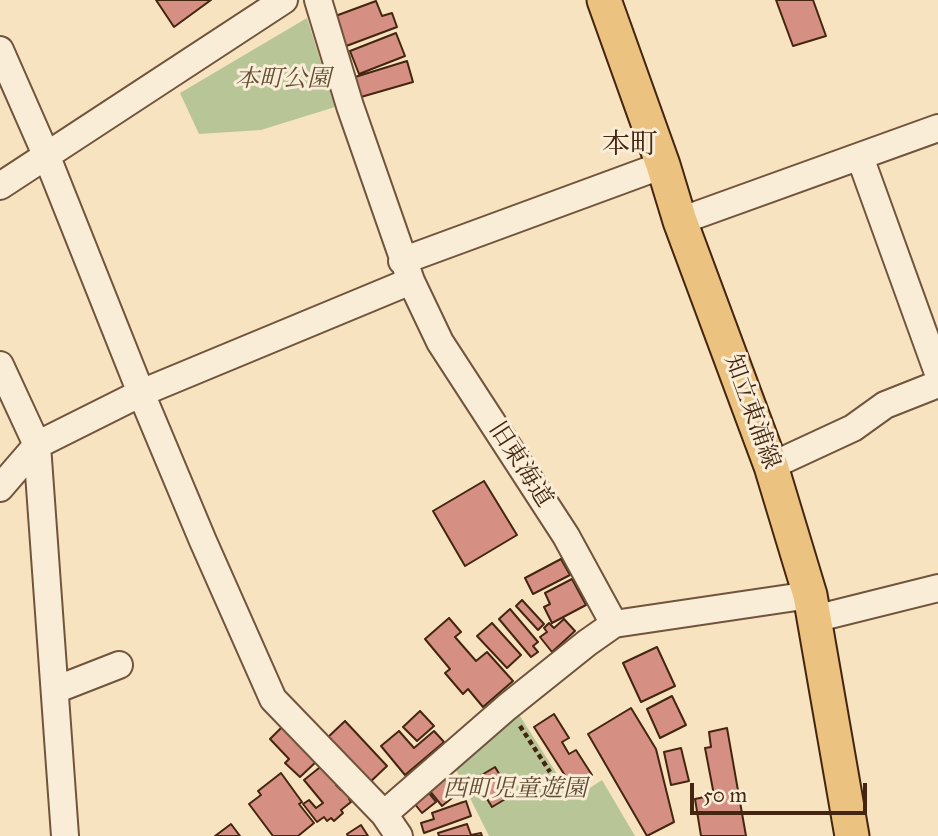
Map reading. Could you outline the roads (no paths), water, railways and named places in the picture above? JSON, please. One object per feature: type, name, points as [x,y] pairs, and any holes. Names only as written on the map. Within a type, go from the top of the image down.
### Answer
[{"type":"main road","name":"知立東浦線","points":[[604,0],[663,165],[680,221],[771,466],[812,607],[852,836]]},
{"type":"street","points":[[0,186],[284,0]]},
{"type":"street","name":"旧東海道","points":[[318,0],[350,106],[407,271],[440,342],[566,536],[614,624]]},
{"type":"street","points":[[0,50],[47,157],[203,541],[273,699],[384,814],[399,836]]},
{"type":"street","points":[[680,221],[938,128]]},
{"type":"street","points":[[860,157],[938,373]]},
{"type":"street","points":[[0,488],[37,445],[141,393],[407,271],[663,165]]},
{"type":"street","points":[[0,365],[37,445],[65,836]]},
{"type":"street","points":[[771,466],[853,428],[885,405],[938,384]]},
{"type":"street","points":[[384,814],[507,707],[614,624],[812,607],[938,587]]},
{"type":"street","points":[[55,690],[119,665]]},
{"type":"district","name":"本町","points":[[630,146]]},
{"type":"park label","name":"本町公園","points":[[283,80]]},
{"type":"park label","name":"西町児童遊園","points":[[515,790]]}]
